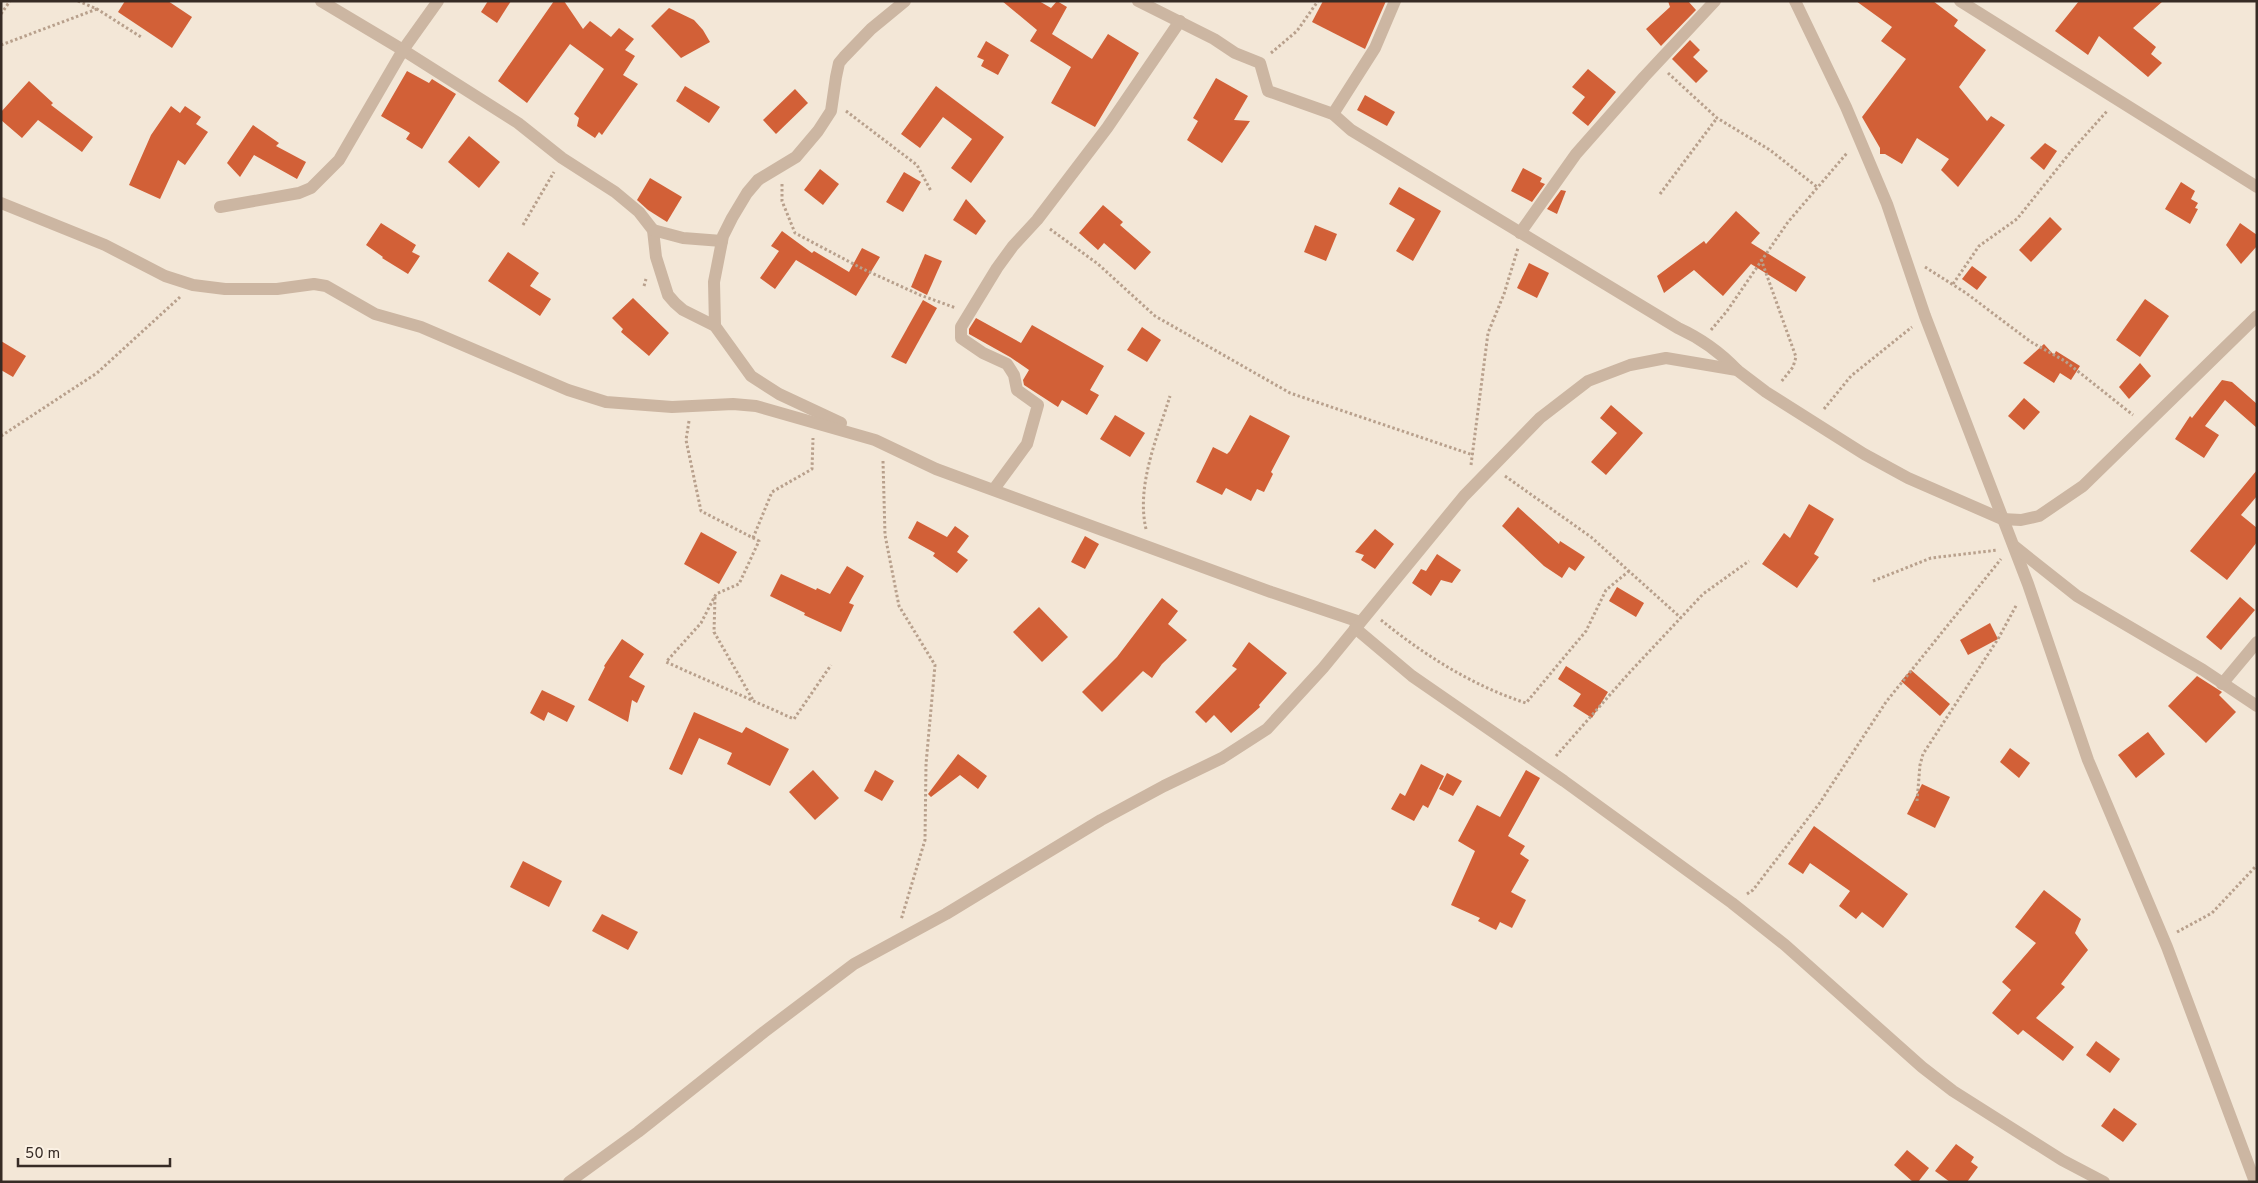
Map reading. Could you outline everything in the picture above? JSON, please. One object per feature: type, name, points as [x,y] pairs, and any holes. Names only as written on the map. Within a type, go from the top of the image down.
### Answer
[{"type":"street","points":[[321,1],[404,50],[518,123],[562,158],[615,192],[639,212],[653,230],[656,258],[668,295],[683,310],[716,326],[751,376],[779,394],[936,468],[1358,625],[1412,676],[1545,768],[1732,903],[1785,945],[1922,1067],[1953,1091],[2062,1160],[2104,1182]]},
{"type":"street","points":[[220,207],[300,193],[318,182],[338,160],[404,50],[438,1]]},
{"type":"street","points":[[716,326],[714,282],[722,241],[732,218],[747,193],[758,180],[781,164],[796,157],[818,131],[831,111],[839,63],[871,29],[905,1]]},
{"type":"street","points":[[1138,1],[1214,39],[1234,53],[1260,63],[1268,91],[1333,114],[1352,130],[1520,233],[1678,328],[1701,338],[1718,350],[1737,370],[1766,392],[1864,454],[1908,478],[2002,519],[2021,520],[2038,516],[2083,486],[2257,316]]},
{"type":"street","points":[[1333,114],[1375,48],[1395,1]]},
{"type":"street","points":[[1520,233],[1576,154],[1657,62],[1715,1]]},
{"type":"street","points":[[1794,1],[1860,140],[1887,204],[1925,316],[2011,546],[2028,584],[2088,760],[2162,938],[2255,1182]]},
{"type":"street","points":[[1960,1],[2257,187]]},
{"type":"street","points":[[994,489],[1027,444],[1038,405],[1018,390],[1014,374],[1007,364],[983,353],[961,338],[961,327],[997,268],[1013,246],[1037,220],[1107,128],[1180,21]]},
{"type":"street","points":[[1,203],[105,245],[165,276],[194,285],[225,289],[277,289],[307,284],[320,285],[375,314],[422,328],[568,390],[606,402],[692,406],[733,404],[756,406],[879,441]]},
{"type":"street","points":[[653,230],[683,238],[722,241]]},
{"type":"street","points":[[568,1182],[638,1132],[764,1032],[854,964],[954,910],[1100,820],[1222,758],[1267,729],[1323,668],[1466,493],[1540,418],[1588,381],[1630,365],[1666,358],[1737,370]]},
{"type":"street","points":[[2011,546],[2077,596],[2203,670],[2257,706]]},
{"type":"street","points":[[2222,684],[2257,642]]},
{"type":"path","points":[[1,14],[10,1]]},
{"type":"path","points":[[78,1],[98,9],[141,37]]},
{"type":"path","points":[[1260,63],[1296,31],[1318,1]]},
{"type":"path","points":[[1,45],[98,9]]},
{"type":"path","points":[[1657,62],[1717,118],[1770,150],[1818,187]]},
{"type":"path","points":[[834,94],[844,110],[917,165],[931,191]]},
{"type":"path","points":[[1953,284],[1979,246],[2017,220],[2073,149],[2117,100]]},
{"type":"path","points":[[1660,194],[1717,118]]},
{"type":"path","points":[[1701,338],[1710,331],[1727,311],[1761,258],[1818,187],[1860,140]]},
{"type":"path","points":[[523,225],[562,158]]},
{"type":"path","points":[[781,164],[782,201],[795,233],[863,270],[920,295],[969,313]]},
{"type":"path","points":[[1037,220],[1098,264],[1155,316],[1290,393],[1473,455]]},
{"type":"path","points":[[1466,493],[1473,455],[1488,333],[1512,271],[1520,233]]},
{"type":"path","points":[[1904,253],[1953,284],[2031,342],[2065,361],[2146,425]]},
{"type":"path","points":[[1761,258],[1796,357],[1793,367],[1780,383],[1766,392]]},
{"type":"path","points":[[1,436],[97,373],[194,285]]},
{"type":"path","points":[[1814,421],[1851,376],[1925,316]]},
{"type":"path","points":[[1150,547],[1142,513],[1143,496],[1153,452],[1170,396]]},
{"type":"path","points":[[692,406],[686,440],[702,511],[759,541],[739,584],[716,594],[701,623],[666,662],[794,719],[831,665]]},
{"type":"path","points":[[753,538],[772,492],[812,469],[814,422]]},
{"type":"path","points":[[879,441],[885,535],[899,606],[935,665],[926,764],[925,840],[895,942]]},
{"type":"path","points":[[1492,467],[1591,537],[1681,618]]},
{"type":"path","points":[[1873,581],[1931,558],[2011,546]]},
{"type":"path","points":[[1732,903],[1753,890],[1819,804],[1886,702],[2011,546]]},
{"type":"path","points":[[1545,768],[1630,672],[1703,594],[1749,561]]},
{"type":"path","points":[[1369,611],[1410,644],[1500,695],[1526,703],[1586,631],[1606,590],[1629,571]]},
{"type":"path","points":[[1916,801],[1923,754],[1998,639],[2028,584]]},
{"type":"path","points":[[716,594],[714,632],[753,701]]},
{"type":"path","points":[[2162,938],[2185,929],[2212,913],[2257,866]]},
{"type":"building","points":[[125,1],[168,1],[192,17],[172,48],[118,12]]},
{"type":"building","points":[[488,1],[511,1],[497,23],[481,12]]},
{"type":"building","points":[[554,1],[564,1],[583,29],[590,21],[611,37],[619,28],[634,39],[625,50],[635,56],[623,75],[638,84],[602,135],[599,132],[595,138],[577,126],[579,118],[574,114],[604,69],[570,44],[527,103],[498,81]]},
{"type":"building","points":[[1002,1],[1039,1],[1051,8],[1057,1],[1067,7],[1052,34],[1092,59],[1108,34],[1139,53],[1095,127],[1051,103],[1071,67],[1030,41],[1037,30]]},
{"type":"building","points":[[1323,1],[1386,1],[1365,49],[1312,22]]},
{"type":"building","points":[[1668,1],[1688,1],[1696,10],[1661,46],[1646,29],[1670,7]]},
{"type":"building","points":[[1856,1],[1933,1],[1958,20],[1954,26],[1986,50],[1959,87],[1987,121],[1991,116],[2005,125],[1958,187],[1941,170],[1949,159],[1917,138],[1902,164],[1885,154],[1880,154],[1880,148],[1862,117],[1906,59],[1881,41],[1892,27]]},
{"type":"building","points":[[2079,1],[2163,1],[2133,28],[2156,47],[2151,54],[2162,63],[2148,77],[2099,36],[2088,55],[2055,31]]},
{"type":"building","points":[[669,8],[694,20],[710,42],[681,58],[651,26]]},
{"type":"building","points":[[1690,40],[1700,50],[1693,57],[1708,71],[1696,83],[1672,59]]},
{"type":"building","points":[[986,41],[1009,55],[998,75],[981,66],[984,60],[977,57]]},
{"type":"building","points":[[1588,69],[1616,92],[1588,126],[1572,113],[1585,97],[1572,87]]},
{"type":"building","points":[[407,71],[429,83],[432,79],[456,94],[422,149],[406,139],[410,133],[381,116]]},
{"type":"building","points":[[1216,78],[1248,96],[1234,120],[1250,121],[1222,163],[1187,140],[1198,121],[1193,118]]},
{"type":"building","points":[[29,81],[53,103],[51,105],[93,137],[82,152],[38,120],[22,138],[1,120],[1,112]]},
{"type":"building","points":[[685,86],[720,107],[709,123],[676,101]]},
{"type":"building","points":[[936,86],[1004,137],[971,183],[951,168],[972,139],[943,117],[920,148],[901,134]]},
{"type":"building","points":[[795,89],[808,103],[776,134],[763,120]]},
{"type":"building","points":[[1365,95],[1395,112],[1387,126],[1357,110]]},
{"type":"building","points":[[171,106],[180,113],[185,106],[201,117],[196,124],[208,132],[185,165],[178,160],[160,199],[129,185],[151,135]]},
{"type":"building","points":[[253,125],[279,143],[276,146],[306,162],[297,179],[254,155],[240,177],[227,163]]},
{"type":"building","points":[[469,136],[500,162],[479,188],[448,162]]},
{"type":"building","points":[[2045,143],[2057,151],[2044,170],[2030,158]]},
{"type":"building","points":[[1523,168],[1542,178],[1540,182],[1545,184],[1532,202],[1511,191]]},
{"type":"building","points":[[820,169],[839,184],[823,205],[804,190]]},
{"type":"building","points":[[904,172],[921,182],[903,212],[886,202]]},
{"type":"building","points":[[650,178],[682,197],[667,222],[648,210],[637,200]]},
{"type":"building","points":[[2181,182],[2195,191],[2191,199],[2198,203],[2195,208],[2198,209],[2190,224],[2165,209]]},
{"type":"building","points":[[1399,187],[1441,211],[1413,261],[1396,251],[1415,219],[1389,204]]},
{"type":"building","points":[[1561,190],[1566,191],[1557,214],[1547,209]]},
{"type":"building","points":[[966,199],[986,221],[976,235],[953,220]]},
{"type":"building","points":[[1103,205],[1123,222],[1120,225],[1151,252],[1135,270],[1104,243],[1098,250],[1079,233]]},
{"type":"building","points":[[1736,211],[1760,233],[1751,243],[1806,277],[1796,292],[1751,264],[1723,296],[1694,270],[1664,293],[1657,276],[1704,241],[1706,244]]},
{"type":"building","points":[[2050,217],[2062,229],[2031,262],[2019,250]]},
{"type":"building","points":[[381,223],[416,245],[412,252],[420,256],[408,274],[382,258],[366,245]]},
{"type":"building","points":[[2240,223],[2257,235],[2257,246],[2241,264],[2226,245]]},
{"type":"building","points":[[1315,225],[1337,234],[1326,261],[1304,252]]},
{"type":"building","points":[[782,231],[812,253],[814,251],[849,272],[862,248],[880,257],[856,296],[796,260],[775,289],[760,278],[779,251],[771,246]]},
{"type":"building","points":[[508,252],[539,273],[530,286],[551,299],[540,316],[488,281]]},
{"type":"building","points":[[925,254],[942,261],[927,295],[911,287]]},
{"type":"building","points":[[1529,263],[1549,273],[1537,298],[1517,288]]},
{"type":"building","points":[[1972,266],[1987,277],[1977,290],[1962,279]]},
{"type":"building","points":[[633,298],[669,333],[649,356],[621,332],[623,329],[612,318]]},
{"type":"building","points":[[2145,299],[2169,316],[2140,357],[2116,340]]},
{"type":"building","points":[[923,300],[937,308],[906,364],[891,357]]},
{"type":"building","points":[[976,318],[1021,343],[1032,325],[1104,366],[1090,390],[1099,395],[1087,415],[1062,400],[1058,407],[1024,385],[1023,380],[1029,370],[969,334],[969,329]]},
{"type":"building","points":[[1142,327],[1161,340],[1147,362],[1127,350]]},
{"type":"building","points":[[1,341],[26,356],[13,377],[1,370]]},
{"type":"building","points":[[2044,344],[2054,355],[2056,351],[2080,366],[2071,380],[2060,373],[2054,383],[2023,363]]},
{"type":"building","points":[[2140,363],[2151,376],[2129,399],[2119,387]]},
{"type":"building","points":[[2222,380],[2232,382],[2257,404],[2257,428],[2225,400],[2205,426],[2219,435],[2204,458],[2175,439],[2190,416],[2192,418]]},
{"type":"building","points":[[2024,398],[2040,412],[2024,430],[2008,416]]},
{"type":"building","points":[[1611,405],[1643,433],[1606,475],[1591,462],[1617,433],[1600,418]]},
{"type":"building","points":[[1115,415],[1145,433],[1130,457],[1100,439]]},
{"type":"building","points":[[1250,415],[1290,436],[1271,472],[1273,474],[1264,492],[1257,489],[1251,501],[1226,488],[1222,495],[1196,482],[1213,447],[1227,454]]},
{"type":"building","points":[[2257,470],[2257,496],[2241,515],[2257,528],[2257,542],[2227,580],[2190,551]]},
{"type":"building","points":[[1809,504],[1834,519],[1814,554],[1819,557],[1797,588],[1762,564],[1784,533],[1790,538]]},
{"type":"building","points":[[1518,507],[1559,544],[1560,541],[1585,557],[1575,571],[1569,567],[1562,578],[1544,566],[1502,526]]},
{"type":"building","points":[[917,521],[947,537],[955,526],[969,536],[957,552],[968,560],[957,573],[933,556],[935,553],[908,538]]},
{"type":"building","points":[[1375,529],[1394,544],[1375,569],[1361,560],[1364,555],[1355,552]]},
{"type":"building","points":[[701,532],[737,552],[719,584],[684,564]]},
{"type":"building","points":[[1085,536],[1099,544],[1085,569],[1071,562]]},
{"type":"building","points":[[1437,554],[1461,570],[1452,583],[1441,580],[1431,596],[1412,583],[1421,569],[1426,571]]},
{"type":"building","points":[[847,566],[864,576],[849,603],[854,605],[841,632],[804,615],[805,613],[770,596],[781,574],[816,590],[817,588],[830,594]]},
{"type":"building","points":[[1617,587],[1644,603],[1636,617],[1609,601]]},
{"type":"building","points":[[2240,597],[2255,610],[2221,650],[2206,637]]},
{"type":"building","points":[[1162,598],[1178,611],[1168,624],[1187,640],[1162,664],[1152,678],[1143,671],[1102,712],[1082,692],[1117,657]]},
{"type":"building","points":[[1039,607],[1068,637],[1042,662],[1013,632]]},
{"type":"building","points":[[1990,623],[1998,639],[1968,655],[1960,640]]},
{"type":"building","points":[[622,639],[644,654],[629,677],[645,686],[637,703],[632,700],[628,722],[588,700],[604,666]]},
{"type":"building","points":[[1249,642],[1287,673],[1259,705],[1260,707],[1231,733],[1214,715],[1206,723],[1195,712],[1237,669],[1232,666]]},
{"type":"building","points":[[1566,666],[1608,692],[1592,718],[1573,706],[1581,694],[1558,679]]},
{"type":"building","points":[[1911,670],[1950,704],[1940,716],[1901,681]]},
{"type":"building","points":[[2197,676],[2222,692],[2219,695],[2236,712],[2206,743],[2168,706]]},
{"type":"building","points":[[542,690],[575,706],[567,722],[548,712],[544,721],[530,713]]},
{"type":"building","points":[[694,712],[742,733],[746,727],[789,749],[770,786],[727,764],[732,753],[699,738],[682,775],[669,769]]},
{"type":"building","points":[[2148,732],[2165,754],[2136,778],[2118,755]]},
{"type":"building","points":[[2010,748],[2030,763],[2019,778],[2000,762]]},
{"type":"building","points":[[958,754],[987,776],[978,789],[960,775],[931,797],[928,794]]},
{"type":"building","points":[[1421,764],[1444,776],[1428,808],[1423,805],[1414,821],[1391,809],[1400,793],[1405,796]]},
{"type":"building","points":[[813,770],[839,798],[815,820],[789,792]]},
{"type":"building","points":[[875,770],[894,781],[882,801],[864,791]]},
{"type":"building","points":[[1526,770],[1540,778],[1508,836],[1525,846],[1520,854],[1529,860],[1511,892],[1526,900],[1512,928],[1500,922],[1496,930],[1478,921],[1480,918],[1451,905],[1475,851],[1458,841],[1477,805],[1500,817]]},
{"type":"building","points":[[1447,773],[1462,781],[1453,796],[1439,789]]},
{"type":"building","points":[[1922,784],[1950,797],[1935,828],[1907,814]]},
{"type":"building","points":[[1814,826],[1908,894],[1883,928],[1862,912],[1856,919],[1839,906],[1850,891],[1810,863],[1803,874],[1788,864]]},
{"type":"building","points":[[523,861],[562,881],[549,907],[510,887]]},
{"type":"building","points":[[2044,890],[2081,919],[2075,933],[2088,950],[2061,984],[2065,987],[2036,1018],[2074,1047],[2063,1061],[2023,1030],[2018,1035],[1992,1013],[2011,990],[2002,982],[2036,943],[2015,927]]},
{"type":"building","points":[[602,914],[638,932],[628,950],[592,931]]},
{"type":"building","points":[[2096,1041],[2120,1059],[2110,1073],[2086,1055]]},
{"type":"building","points":[[2114,1108],[2137,1124],[2123,1142],[2101,1126]]},
{"type":"building","points":[[1956,1144],[1974,1157],[1971,1162],[1978,1167],[1967,1182],[1950,1182],[1935,1171]]},
{"type":"building","points":[[1907,1150],[1929,1168],[1918,1182],[1913,1182],[1894,1165]]}]
